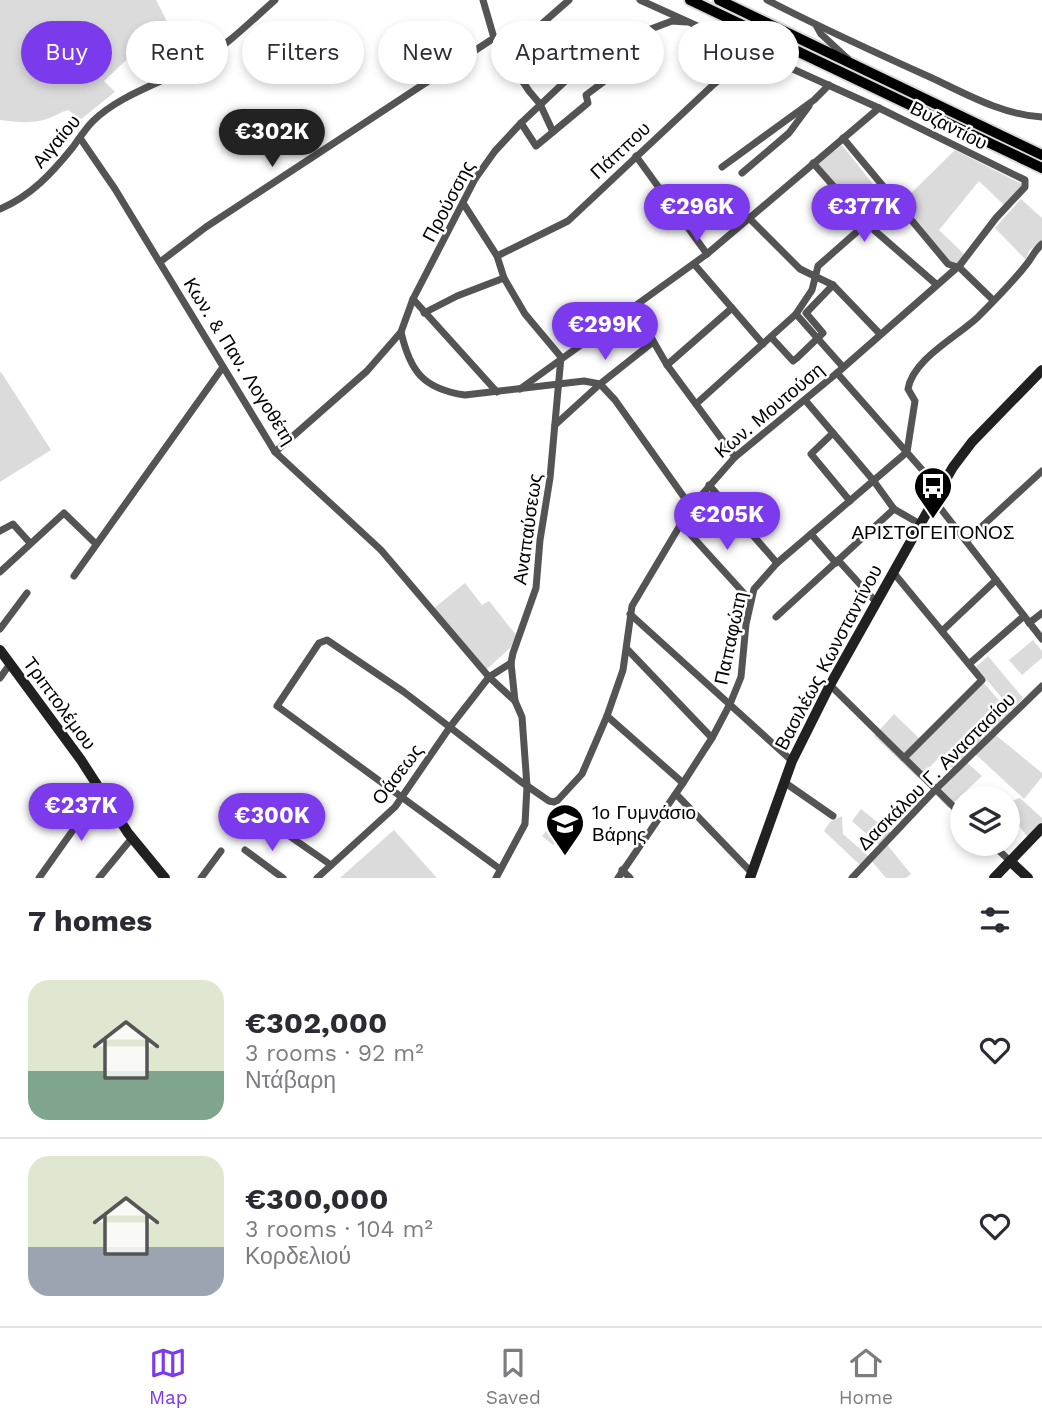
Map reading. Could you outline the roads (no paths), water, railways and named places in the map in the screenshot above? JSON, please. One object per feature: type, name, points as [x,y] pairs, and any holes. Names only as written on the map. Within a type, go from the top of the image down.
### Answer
[{"type":"main road","points":[[690,0],[1042,168]]},
{"type":"main road","points":[[719,0],[1042,155]]},
{"type":"main road","name":"Βασιλέως Κωνσταντίνου","points":[[751,875],[792,761],[830,685],[920,524],[953,467],[972,442],[1042,370]]},
{"type":"main road","name":"Τριπτολέμου","points":[[0,650],[81,760],[132,838],[164,878]]},
{"type":"main road","points":[[994,878],[1042,828]]},
{"type":"main road","points":[[1010,861],[1028,878]]},
{"type":"street","name":"Αιγαίου","points":[[0,209],[35,188],[54,171],[92,122],[113,106],[200,62],[275,0]]},
{"type":"street","points":[[483,0],[491,28]]},
{"type":"street","points":[[545,21],[569,0]]},
{"type":"street","name":"Βυζαντίου","points":[[640,0],[687,21]]},
{"type":"street","points":[[767,0],[983,101],[1012,112],[1042,117]]},
{"type":"street","points":[[816,24],[821,34],[854,65]]},
{"type":"street","points":[[160,262],[206,227],[491,40]]},
{"type":"street","name":"Βυζαντίου","points":[[799,71],[1025,180],[1026,187],[996,218],[956,267]]},
{"type":"street","points":[[524,84],[540,104],[553,132]]},
{"type":"street","name":"Προύσσης","points":[[401,332],[413,299],[484,164],[562,84]]},
{"type":"street","points":[[521,123],[534,146],[588,103],[586,96],[601,84]]},
{"type":"street","name":"Πάππου","points":[[497,256],[569,221],[715,84]]},
{"type":"street","points":[[742,173],[789,133],[829,85]]},
{"type":"street","points":[[722,167],[814,100]]},
{"type":"street","points":[[520,388],[707,254],[880,108]]},
{"type":"street","name":"Κων. & Παν. Λογοθέτη","points":[[80,138],[89,148],[160,262],[275,452],[381,551],[489,677],[515,701]]},
{"type":"street","points":[[843,138],[948,264],[960,268],[993,300]]},
{"type":"street","points":[[636,156],[707,254]]},
{"type":"street","points":[[813,163],[866,223],[936,284]]},
{"type":"street","points":[[696,404],[796,314],[812,290],[818,265],[893,201]]},
{"type":"street","points":[[463,202],[497,256],[505,278],[525,314],[561,357]]},
{"type":"street","points":[[748,218],[800,269],[833,285],[880,334]]},
{"type":"street","points":[[907,452],[915,401],[908,389],[910,378],[946,342],[977,318],[1042,244]]},
{"type":"street","points":[[694,264],[763,344]]},
{"type":"street","name":"Κων. Μουτούση","points":[[527,786],[554,802],[582,774],[623,670],[630,614],[639,591],[691,507],[709,485],[735,457],[840,370],[956,267]]},
{"type":"street","points":[[424,313],[457,296],[505,278]]},
{"type":"street","points":[[771,337],[793,361],[823,334],[806,313],[833,285]]},
{"type":"street","points":[[413,299],[497,391]]},
{"type":"street","points":[[633,306],[667,365],[735,457]]},
{"type":"street","points":[[667,365],[732,308]]},
{"type":"street","points":[[796,314],[907,452],[966,541],[1042,639]]},
{"type":"street","points":[[401,332],[407,355],[416,371],[430,385],[445,392],[465,395],[584,380],[600,384],[615,400],[691,507]]},
{"type":"street","points":[[275,452],[367,371],[401,332]]},
{"type":"street","points":[[555,425],[600,384],[653,342]]},
{"type":"street","name":"Αναπαύσεως","points":[[496,878],[524,824],[527,786],[522,717],[515,701],[512,663],[536,588],[561,357]]},
{"type":"street","points":[[74,576],[223,367]]},
{"type":"street","points":[[804,400],[873,480],[894,509],[920,524]]},
{"type":"street","points":[[833,433],[811,454],[850,500]]},
{"type":"street","name":"Παπαφώτη","points":[[618,878],[676,794],[730,704],[741,677],[750,600],[762,578],[907,452]]},
{"type":"street","points":[[966,541],[1042,471]]},
{"type":"street","points":[[709,485],[777,563]]},
{"type":"street","points":[[776,617],[894,509]]},
{"type":"street","points":[[0,572],[64,513],[96,544]]},
{"type":"street","points":[[0,531],[13,524],[30,543]]},
{"type":"street","points":[[681,524],[750,600]]},
{"type":"street","points":[[811,534],[876,602]]},
{"type":"street","points":[[893,572],[982,680],[904,758]]},
{"type":"street","points":[[942,631],[996,580]]},
{"type":"street","points":[[0,629],[27,593]]},
{"type":"street","points":[[970,664],[1027,620],[1042,613]]},
{"type":"street","points":[[630,614],[792,761]]},
{"type":"street","points":[[500,869],[277,706],[319,643],[327,640],[450,727],[527,786]]},
{"type":"street","points":[[627,649],[712,738]]},
{"type":"street","points":[[489,677],[512,663]]},
{"type":"street","points":[[0,678],[10,664]]},
{"type":"street","name":"Οάσεως","points":[[317,878],[402,799],[450,727],[489,677]]},
{"type":"street","points":[[830,685],[950,803]]},
{"type":"street","name":"Δασκάλου Γ. Αναστασίου","points":[[852,878],[936,789],[1042,686]]},
{"type":"street","points":[[607,716],[683,783]]},
{"type":"street","points":[[785,782],[833,816]]},
{"type":"street","points":[[39,878],[100,792]]},
{"type":"street","points":[[676,794],[751,875]]},
{"type":"street","points":[[265,819],[331,865]]},
{"type":"street","points":[[99,878],[132,838]]},
{"type":"street","points":[[245,850],[283,878]]},
{"type":"street","points":[[201,878],[221,851]]},
{"type":"street","points":[[1005,856],[1010,861]]},
{"type":"street","points":[[622,870],[630,878]]},
{"type":"place","name":"ΑΡΙΣΤΟΓΕΙΤΟΝΟΣ","points":[[933,520]]},
{"type":"place","name":"1ο Γυμνάσιο Βάρης","points":[[565,857]]}]
